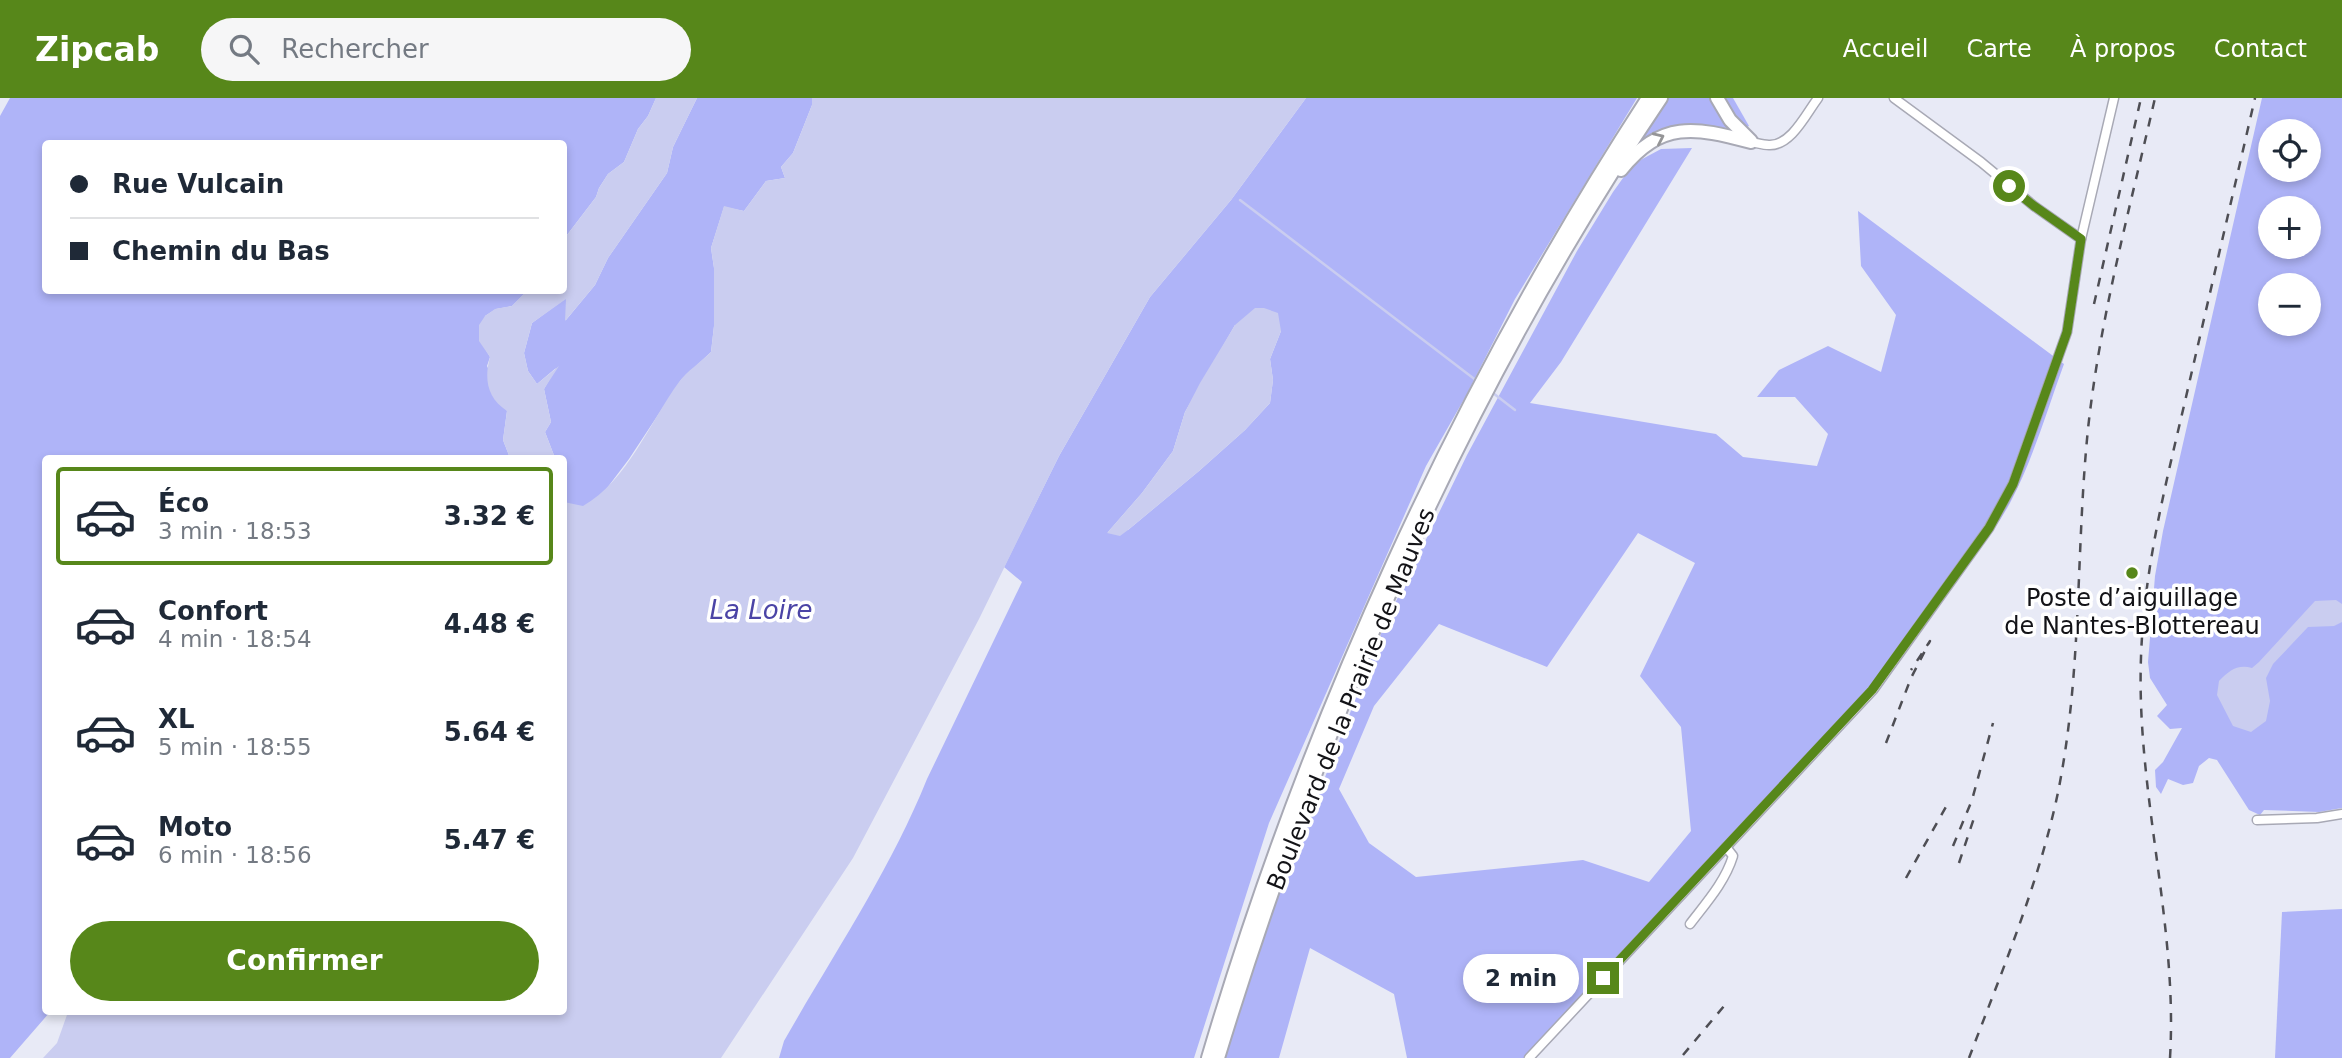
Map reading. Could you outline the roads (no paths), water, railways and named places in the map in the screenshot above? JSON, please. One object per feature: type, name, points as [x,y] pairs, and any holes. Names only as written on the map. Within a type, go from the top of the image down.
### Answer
[{"type":"main road","name":"Boulevard de la Prairie de Mauves","points":[[1208,1058],[1260,897],[1298,792],[1343,680],[1421,503],[1479,385],[1533,286],[1648,98]]},
{"type":"main road","name":"Boulevard de la Prairie de Mauves","points":[[1218,1058],[1290,840],[1376,625],[1442,481],[1488,388],[1532,309],[1611,172],[1661,98]]},
{"type":"main road","points":[[1717,98],[1730,120],[1751,142]]},
{"type":"main road","points":[[1532,309],[1609,186],[1627,162],[1647,144],[1669,134],[1694,129],[1751,142]]},
{"type":"street","points":[[1751,142],[1770,146],[1782,143],[1818,98]]},
{"type":"street","points":[[1894,98],[2081,239]]},
{"type":"street","points":[[1529,1058],[1872,690],[1973,551],[2002,506],[2013,484],[2067,332],[2081,239],[2114,98]]},
{"type":"street","points":[[2257,820],[2317,818],[2342,814]]},
{"type":"street","points":[[1690,924],[1728,868],[1733,856],[1726,847]]},
{"type":"water","points":[[656,98],[697,98],[673,147],[667,173],[608,258],[595,285],[565,321],[566,299],[532,323],[524,353],[528,371],[537,384],[559,366],[544,389],[551,422],[545,432],[554,455],[509,455],[503,440],[507,411],[491,394],[487,380],[490,357],[479,341],[479,325],[485,316],[495,309],[512,306],[524,294],[567,294],[567,235],[596,197],[608,174],[624,162],[638,129],[648,116]]},
{"type":"water","name":"La Loire","points":[[812,98],[1306,98],[1231,200],[1150,297],[1059,456],[979,619],[853,858],[721,1058],[43,1058],[57,1043],[67,1015],[567,1015],[567,503],[583,506],[613,481],[637,450],[679,382],[711,352],[714,268],[711,248],[724,206],[744,211],[766,181],[785,178],[781,167],[793,153],[812,105]]},
{"type":"water","points":[[1255,308],[1278,313],[1281,331],[1270,359],[1273,380],[1270,403],[1245,430],[1128,530],[1120,536],[1107,533],[1142,493],[1173,451],[1185,412],[1200,383],[1235,325]]},
{"type":"water","points":[[2336,600],[2342,604],[2342,622],[2334,626],[2308,627],[2273,664],[2266,678],[2270,701],[2266,721],[2251,732],[2233,726],[2217,695],[2219,681],[2234,669],[2252,668],[2315,601]]},
{"type":"waterway","points":[[1240,200],[1477,381]]},
{"type":"waterway","points":[[1493,393],[1515,410]]},
{"type":"railway","points":[[2094,304],[2141,98]]},
{"type":"railway","points":[[1969,1058],[2032,886],[2060,782],[2072,694],[2084,473],[2093,387],[2117,263],[2155,98]]},
{"type":"railway","points":[[2170,1058],[2168,958],[2141,707],[2143,624],[2151,558],[2164,494],[2255,98]]},
{"type":"railway","points":[[1886,743],[1911,678],[1930,641],[1911,670]]},
{"type":"railway","points":[[1953,846],[1972,800],[1993,723]]},
{"type":"railway","points":[[1906,878],[1947,805]]},
{"type":"railway","points":[[1959,863],[1976,812]]},
{"type":"railway","points":[[1683,1055],[1724,1006]]},
{"type":"place","name":"Poste d’aiguillage de Nantes-Blottereau","points":[[2132,573]]}]
